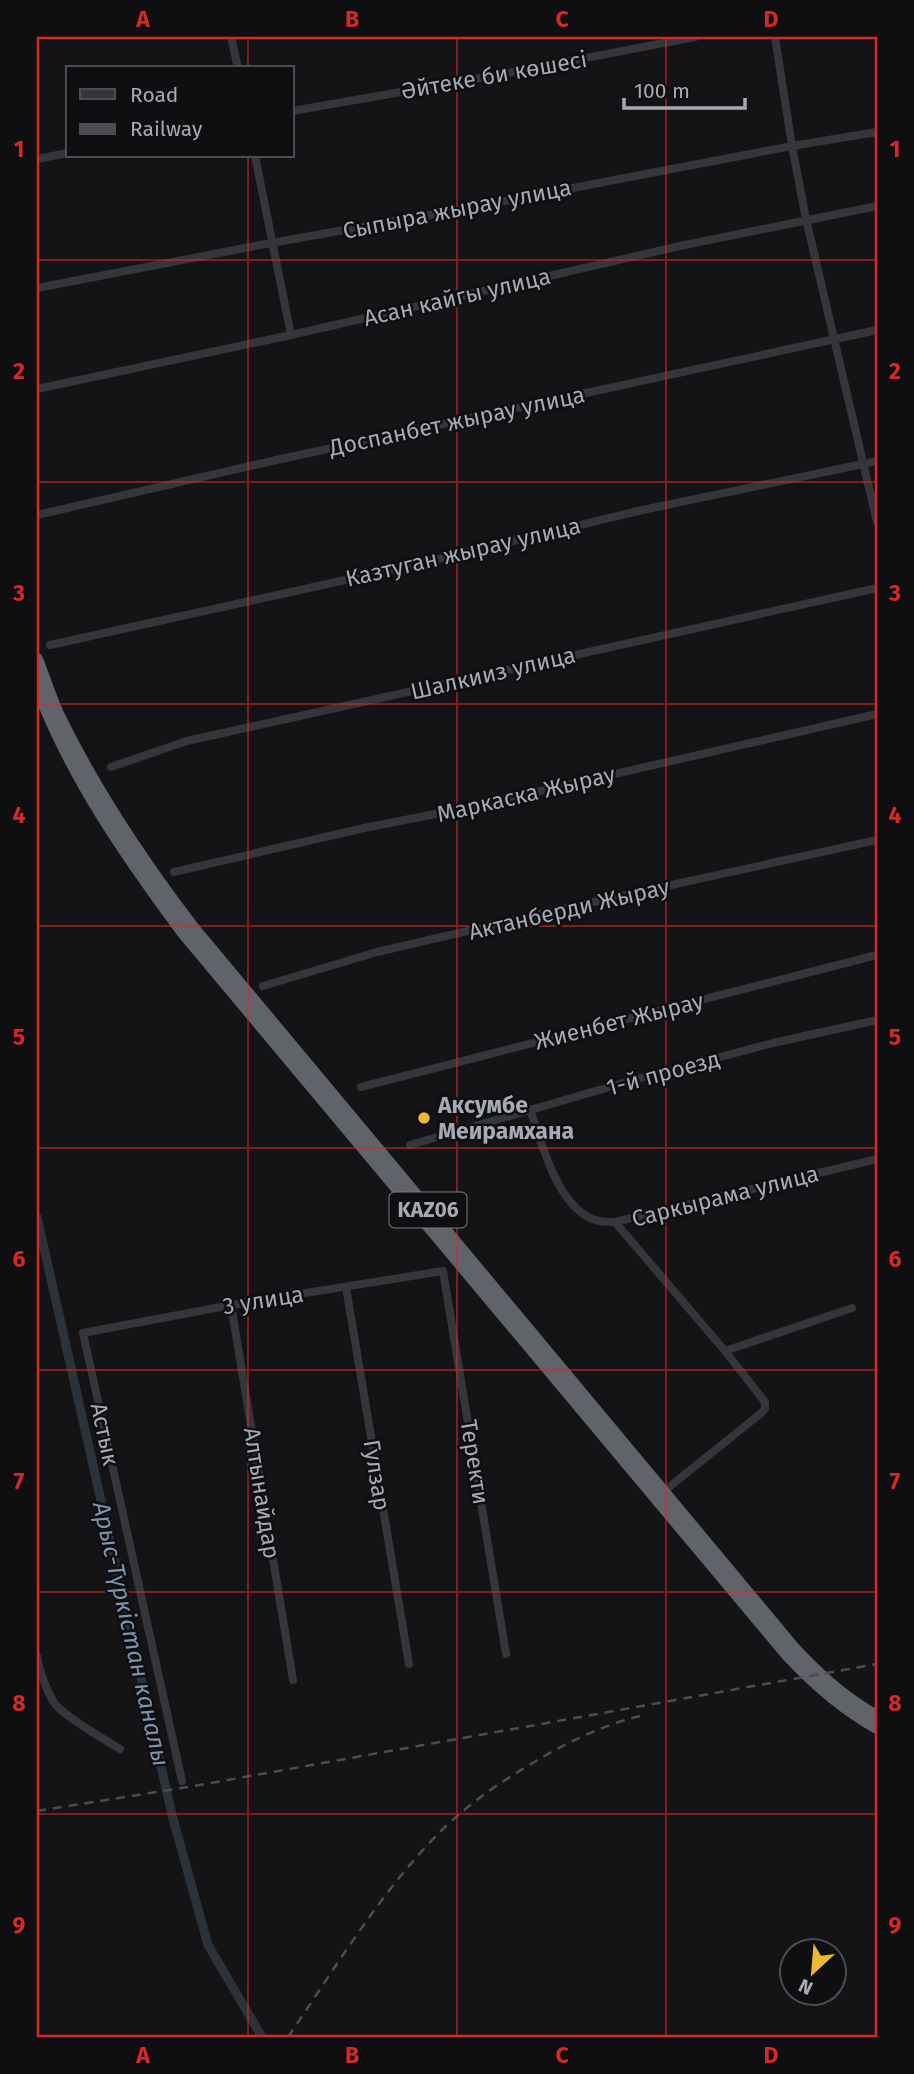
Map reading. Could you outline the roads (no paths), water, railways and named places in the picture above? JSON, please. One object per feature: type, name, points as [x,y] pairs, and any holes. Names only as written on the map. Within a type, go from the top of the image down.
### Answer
[{"type":"highway","name":"KАZ06","points":[[37,659],[57,711],[88,771],[117,822],[158,882],[252,1000],[771,1621],[819,1675],[877,1716]]},
{"type":"highway","name":"KАZ06","points":[[37,687],[54,728],[108,827],[183,933],[787,1655],[835,1701],[877,1728]]},
{"type":"street","points":[[231,37],[238,66]]},
{"type":"street","name":"Әйтеке би көшесі","points":[[294,111],[695,37]]},
{"type":"street","points":[[775,37],[806,219],[877,522]]},
{"type":"street","name":"Сыпыра жырау улица","points":[[37,288],[877,132]]},
{"type":"street","points":[[37,159],[66,153]]},
{"type":"street","points":[[255,158],[291,335]]},
{"type":"street","name":"Асан кайгы улица","points":[[37,389],[291,335],[628,257],[877,206]]},
{"type":"street","name":"Доспанбет жырау улица","points":[[37,515],[307,453],[877,330]]},
{"type":"street","name":"Казтуган жырау улица","points":[[50,645],[418,564],[638,511],[877,461]]},
{"type":"street","name":"Шалкииз улица","points":[[111,767],[187,741],[877,588]]},
{"type":"street","name":"Маркаска Жырау","points":[[174,872],[877,714]]},
{"type":"street","name":"Актанберди Жырау","points":[[263,986],[377,952],[877,840]]},
{"type":"street","name":"Жиенбет Жырау","points":[[361,1087],[877,955]]},
{"type":"street","name":"1-й проезд","points":[[410,1145],[530,1109],[772,1044],[877,1020]]},
{"type":"street","points":[[530,1109],[556,1184],[586,1216],[597,1221],[615,1222]]},
{"type":"street","name":"Саркырама улица","points":[[663,1492],[765,1409],[765,1402],[615,1222],[877,1159]]},
{"type":"street","name":"3 улица","points":[[83,1333],[231,1305],[443,1271]]},
{"type":"street","name":"Теректи","points":[[443,1271],[506,1654]]},
{"type":"street","name":"Гулзар","points":[[346,1287],[409,1664]]},
{"type":"street","name":"Алтынайдар","points":[[231,1305],[293,1680]]},
{"type":"street","points":[[725,1351],[852,1308]]},
{"type":"street","name":"Астык","points":[[83,1333],[181,1781]]},
{"type":"street","points":[[37,1656],[38,1667],[55,1704],[80,1724],[120,1749]]},
{"type":"waterway","name":"Арыс-Түркістан каналы","points":[[37,1217],[172,1815],[208,1945],[262,2037]]},
{"type":"railway","points":[[37,1811],[194,1786],[877,1664]]},
{"type":"railway","points":[[288,2037],[379,1904],[419,1854],[452,1821],[498,1785],[549,1754],[602,1728],[644,1715]]},
{"type":"place","name":"Аксумбе Меирамхана","points":[[424,1118]]}]
